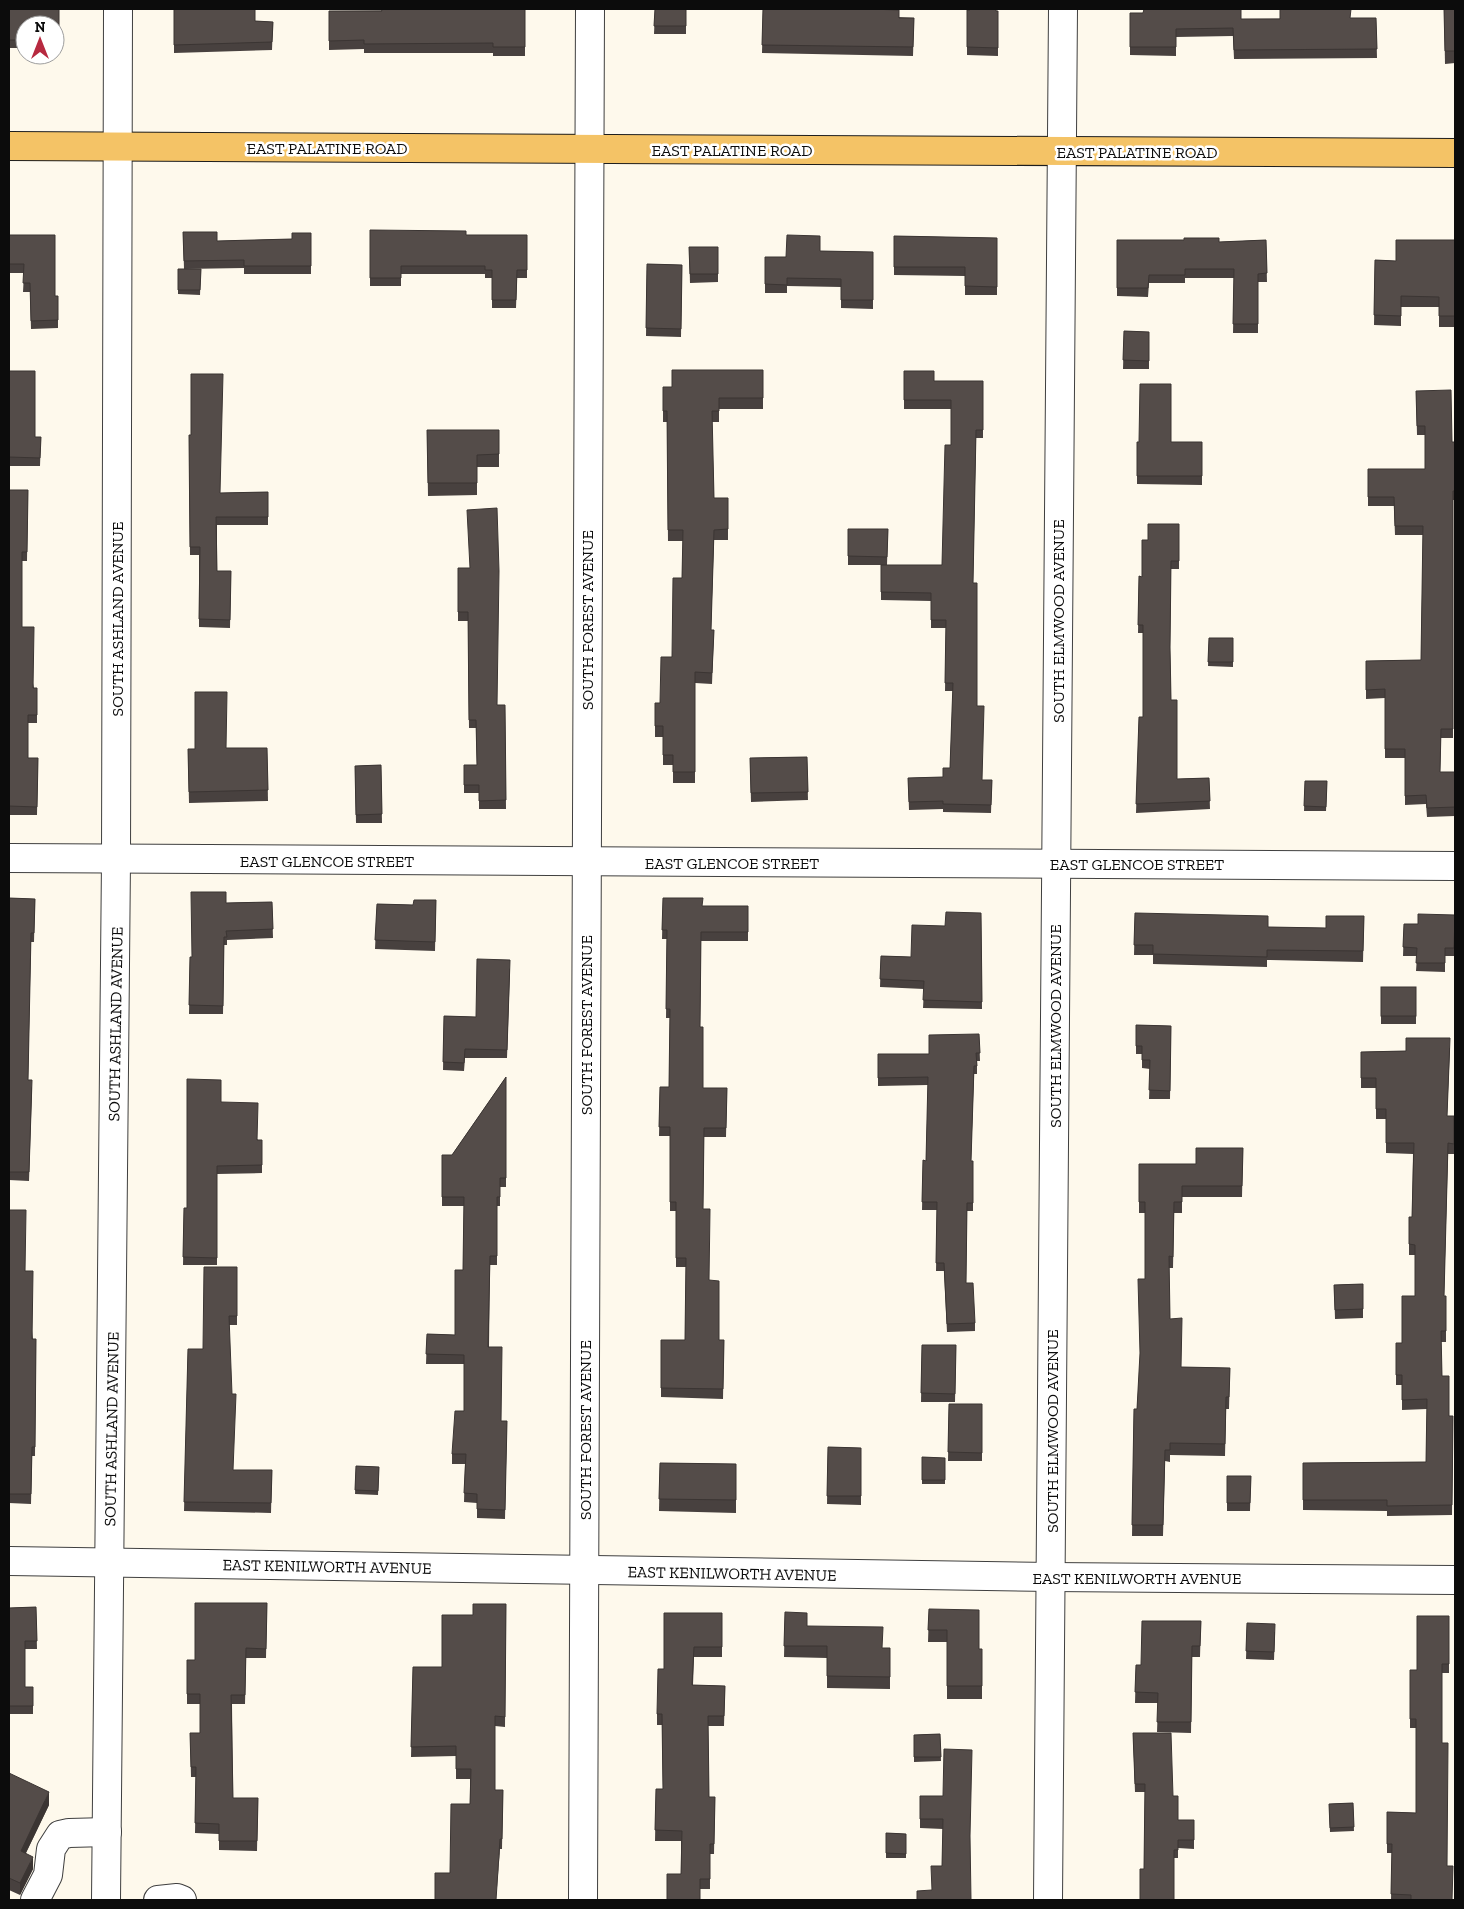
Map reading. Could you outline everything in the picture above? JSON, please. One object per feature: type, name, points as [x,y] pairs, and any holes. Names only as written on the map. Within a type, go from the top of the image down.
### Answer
[{"type":"main road","name":"EAST PALATINE ROAD","points":[[9,146],[1455,153]]},
{"type":"street","name":"SOUTH ASHLAND AVENUE","points":[[106,1900],[116,860],[118,9]]},
{"type":"street","name":"SOUTH FOREST AVENUE","points":[[583,1900],[590,9]]},
{"type":"street","name":"SOUTH ELMWOOD AVENUE","points":[[1048,1900],[1063,9]]},
{"type":"street","name":"EAST GLENCOE STREET","points":[[9,858],[1455,866]]},
{"type":"street","name":"EAST KENILWORTH AVENUE","points":[[9,1561],[1050,1577],[1455,1580]]},
{"type":"street","points":[[35,1900],[48,1875],[51,1849],[60,1836],[69,1833],[107,1832]]},
{"type":"street","points":[[158,1900],[177,1898],[182,1900]]},
{"type":"building","points":[[9,9],[59,9],[59,15],[15,15],[15,40],[9,40]]},
{"type":"building","points":[[174,9],[255,9],[255,21],[273,22],[272,42],[174,45]]},
{"type":"building","points":[[381,9],[525,9],[525,47],[493,47],[493,43],[364,44],[364,40],[329,41],[329,11],[382,11]]},
{"type":"building","points":[[655,9],[686,9],[686,26],[654,26]]},
{"type":"building","points":[[763,9],[899,10],[899,18],[914,18],[913,47],[762,45]]},
{"type":"building","points":[[996,9],[998,11],[998,48],[967,47],[967,10]]},
{"type":"building","points":[[1144,9],[1241,9],[1241,19],[1280,19],[1280,9],[1351,9],[1350,18],[1376,18],[1377,49],[1234,50],[1233,28],[1176,29],[1176,47],[1130,47],[1130,13],[1143,13]]},
{"type":"building","points":[[1444,9],[1455,9],[1455,51],[1445,51]]},
{"type":"building","points":[[370,230],[466,231],[466,235],[527,235],[527,270],[517,270],[516,300],[492,300],[492,270],[485,270],[485,266],[401,266],[401,278],[370,278]]},
{"type":"building","points":[[183,232],[217,232],[217,241],[292,239],[292,233],[311,233],[311,266],[244,266],[244,260],[184,261]]},
{"type":"building","points":[[9,235],[55,235],[55,296],[58,296],[58,320],[31,321],[30,283],[23,283],[24,264],[9,264]]},
{"type":"building","points":[[787,235],[820,236],[820,251],[873,252],[873,300],[841,300],[841,279],[787,278],[787,285],[765,284],[765,257],[786,257]]},
{"type":"building","points":[[894,236],[997,238],[997,287],[965,286],[965,267],[894,267]]},
{"type":"building","points":[[1184,238],[1219,238],[1219,242],[1266,240],[1267,273],[1258,274],[1258,324],[1233,324],[1234,269],[1185,269],[1185,275],[1149,275],[1148,288],[1117,288],[1117,240],[1184,240]]},
{"type":"building","points":[[1396,240],[1455,240],[1455,316],[1439,316],[1439,297],[1401,296],[1401,316],[1374,315],[1375,260],[1396,261]]},
{"type":"building","points":[[689,247],[718,247],[718,274],[690,274]]},
{"type":"building","points":[[647,264],[682,265],[681,329],[646,328]]},
{"type":"building","points":[[178,269],[201,269],[200,290],[178,290]]},
{"type":"building","points":[[1124,331],[1149,332],[1149,361],[1123,360]]},
{"type":"building","points":[[672,370],[763,370],[763,398],[719,398],[719,411],[712,411],[714,498],[728,498],[728,529],[714,530],[711,630],[714,630],[712,673],[695,672],[695,772],[673,772],[673,755],[663,755],[663,726],[655,726],[655,703],[660,703],[661,657],[672,657],[673,578],[682,578],[683,530],[668,530],[667,411],[663,411],[663,387],[672,387]]},
{"type":"building","points":[[9,371],[35,371],[35,437],[41,437],[40,458],[9,457]]},
{"type":"building","points":[[904,371],[934,371],[934,381],[983,381],[983,430],[976,430],[973,583],[977,583],[977,706],[984,706],[982,780],[992,780],[991,805],[943,804],[943,801],[909,802],[908,778],[943,777],[943,768],[950,768],[953,683],[945,683],[946,620],[931,620],[931,593],[881,592],[881,565],[942,565],[945,445],[951,445],[951,400],[904,400]]},
{"type":"building","points":[[191,374],[223,374],[220,493],[268,492],[268,517],[216,517],[217,571],[231,571],[230,620],[199,619],[200,547],[190,547],[189,435],[191,435]]},
{"type":"building","points":[[1140,384],[1171,384],[1171,442],[1202,442],[1202,476],[1137,476]]},
{"type":"building","points":[[1451,390],[1452,442],[1455,442],[1455,491],[1453,491],[1453,729],[1441,729],[1440,772],[1455,772],[1455,807],[1427,808],[1426,795],[1405,796],[1405,749],[1385,749],[1385,689],[1366,690],[1366,661],[1421,660],[1423,526],[1395,526],[1394,497],[1368,497],[1368,469],[1425,469],[1425,426],[1417,426],[1416,391]]},
{"type":"building","points":[[427,430],[499,430],[499,454],[477,455],[477,483],[428,483]]},
{"type":"building","points":[[9,490],[28,490],[27,552],[22,552],[22,627],[34,627],[33,688],[37,688],[37,715],[28,715],[28,758],[38,758],[37,807],[9,806]]},
{"type":"building","points":[[497,508],[499,571],[497,705],[505,705],[506,800],[479,801],[479,785],[464,785],[464,765],[477,765],[476,720],[469,720],[468,612],[458,612],[458,568],[470,568],[467,510]]},
{"type":"building","points":[[1148,524],[1179,524],[1179,561],[1171,561],[1170,647],[1171,700],[1177,700],[1177,779],[1209,778],[1210,801],[1136,804],[1139,717],[1143,717],[1143,625],[1138,625],[1139,576],[1142,577],[1142,540],[1148,540]]},
{"type":"building","points":[[848,529],[888,529],[887,557],[848,556]]},
{"type":"building","points":[[1209,638],[1233,638],[1233,662],[1208,662]]},
{"type":"building","points":[[195,692],[227,692],[226,748],[267,748],[268,790],[189,792],[188,749],[195,749]]},
{"type":"building","points":[[807,757],[808,792],[751,793],[750,758]]},
{"type":"building","points":[[381,765],[382,814],[356,815],[355,766]]},
{"type":"building","points":[[1305,781],[1327,781],[1326,807],[1304,806]]},
{"type":"building","points":[[191,892],[226,892],[226,903],[272,902],[273,929],[226,931],[227,937],[224,937],[223,1006],[189,1005],[190,957],[192,957]]},
{"type":"building","points":[[9,898],[35,899],[34,933],[31,933],[28,1080],[32,1080],[29,1172],[9,1172]]},
{"type":"building","points":[[663,898],[703,898],[702,906],[748,906],[748,932],[701,932],[700,1027],[703,1027],[703,1088],[727,1088],[726,1128],[704,1128],[703,1209],[710,1209],[709,1280],[719,1281],[719,1340],[724,1340],[723,1389],[661,1388],[661,1340],[685,1340],[686,1258],[676,1258],[676,1202],[670,1202],[670,1127],[659,1127],[660,1087],[669,1087],[670,1009],[666,1009],[667,930],[662,930]]},
{"type":"building","points":[[414,900],[436,900],[435,942],[375,940],[377,904],[413,905]]},
{"type":"building","points":[[946,912],[981,913],[982,1002],[923,1000],[924,981],[880,979],[881,956],[911,957],[912,925],[945,926]]},
{"type":"building","points":[[1135,913],[1268,916],[1268,927],[1326,928],[1326,916],[1364,916],[1363,951],[1267,950],[1267,957],[1153,954],[1153,945],[1134,945]]},
{"type":"building","points":[[1418,914],[1455,915],[1454,948],[1445,948],[1445,963],[1416,963],[1417,948],[1403,947],[1404,924],[1418,924]]},
{"type":"building","points":[[477,959],[510,960],[507,1050],[465,1049],[464,1063],[443,1062],[444,1016],[476,1017]]},
{"type":"building","points":[[1381,987],[1416,987],[1416,1016],[1381,1016]]},
{"type":"building","points":[[1136,1025],[1171,1026],[1170,1091],[1149,1090],[1150,1060],[1142,1060],[1142,1046],[1136,1046]]},
{"type":"building","points":[[979,1034],[980,1053],[976,1053],[977,1066],[974,1066],[971,1161],[973,1161],[973,1203],[967,1203],[966,1283],[973,1283],[975,1323],[947,1324],[944,1263],[936,1263],[937,1202],[922,1202],[923,1160],[926,1161],[928,1077],[878,1078],[878,1054],[929,1054],[929,1035]]},
{"type":"building","points":[[1406,1038],[1450,1038],[1447,1116],[1454,1116],[1454,1144],[1448,1143],[1444,1296],[1446,1296],[1446,1331],[1441,1331],[1442,1376],[1449,1376],[1449,1416],[1453,1416],[1452,1505],[1387,1506],[1387,1500],[1303,1500],[1303,1463],[1426,1462],[1427,1399],[1402,1400],[1402,1375],[1396,1375],[1396,1343],[1402,1343],[1402,1296],[1415,1296],[1415,1245],[1409,1244],[1409,1217],[1412,1217],[1414,1143],[1386,1143],[1386,1109],[1376,1109],[1376,1078],[1361,1078],[1361,1052],[1406,1051]]},
{"type":"building","points":[[506,1077],[506,1178],[500,1178],[500,1197],[497,1197],[497,1256],[490,1256],[488,1347],[502,1347],[501,1421],[507,1421],[505,1510],[477,1509],[477,1494],[464,1493],[466,1454],[452,1454],[455,1411],[464,1411],[464,1355],[426,1354],[427,1334],[455,1335],[455,1270],[463,1270],[464,1197],[442,1197],[442,1155],[452,1155]]},
{"type":"building","points":[[187,1079],[221,1080],[221,1102],[258,1103],[257,1140],[262,1140],[262,1165],[217,1166],[217,1258],[183,1257],[184,1208],[187,1208]]},
{"type":"building","points":[[1196,1148],[1243,1148],[1242,1186],[1182,1186],[1182,1202],[1174,1202],[1173,1257],[1169,1256],[1170,1319],[1182,1318],[1181,1367],[1230,1368],[1229,1397],[1226,1397],[1225,1444],[1170,1443],[1170,1450],[1165,1450],[1163,1525],[1132,1525],[1134,1409],[1137,1409],[1140,1353],[1138,1279],[1145,1279],[1145,1202],[1139,1202],[1139,1164],[1196,1164]]},
{"type":"building","points":[[9,1210],[26,1210],[25,1271],[33,1271],[32,1339],[36,1339],[35,1447],[32,1447],[31,1494],[9,1494]]},
{"type":"building","points":[[204,1267],[237,1267],[237,1316],[229,1316],[232,1394],[236,1394],[233,1470],[272,1470],[271,1503],[184,1502],[188,1349],[203,1349]]},
{"type":"building","points":[[1363,1284],[1363,1309],[1335,1310],[1334,1285]]},
{"type":"building","points":[[922,1345],[956,1345],[955,1394],[921,1393]]},
{"type":"building","points":[[949,1404],[982,1404],[982,1453],[948,1452]]},
{"type":"building","points":[[828,1447],[861,1448],[861,1496],[827,1496]]},
{"type":"building","points":[[922,1457],[945,1458],[945,1480],[922,1480]]},
{"type":"building","points":[[660,1463],[736,1464],[736,1500],[659,1499]]},
{"type":"building","points":[[356,1466],[379,1467],[378,1491],[355,1490]]},
{"type":"building","points":[[1227,1476],[1251,1476],[1250,1503],[1227,1503]]},
{"type":"building","points":[[195,1603],[267,1603],[266,1649],[246,1648],[245,1695],[231,1695],[233,1798],[258,1798],[257,1841],[219,1841],[219,1824],[195,1823],[196,1767],[191,1767],[190,1733],[200,1733],[200,1694],[187,1694],[187,1660],[195,1660]]},
{"type":"building","points":[[473,1604],[506,1604],[505,1717],[495,1716],[495,1790],[503,1790],[502,1839],[500,1839],[496,1900],[435,1900],[435,1873],[450,1873],[451,1804],[470,1804],[471,1769],[456,1769],[456,1746],[411,1747],[413,1667],[442,1667],[442,1615],[473,1615]]},
{"type":"building","points":[[36,1607],[37,1641],[25,1641],[25,1687],[33,1687],[33,1706],[9,1706],[9,1608]]},
{"type":"building","points":[[929,1609],[979,1610],[979,1649],[982,1649],[982,1686],[947,1686],[947,1630],[928,1630]]},
{"type":"building","points":[[785,1612],[807,1613],[807,1626],[883,1627],[882,1648],[890,1648],[890,1677],[827,1676],[827,1646],[784,1646]]},
{"type":"building","points":[[664,1613],[722,1613],[722,1647],[694,1647],[692,1685],[725,1686],[724,1716],[708,1716],[709,1797],[715,1797],[714,1844],[710,1844],[710,1879],[700,1879],[700,1900],[667,1900],[667,1874],[681,1874],[682,1831],[655,1830],[656,1789],[663,1789],[662,1714],[657,1714],[658,1669],[664,1669]]},
{"type":"building","points":[[1417,1616],[1449,1616],[1449,1664],[1442,1664],[1442,1743],[1448,1743],[1447,1866],[1453,1866],[1452,1900],[1411,1900],[1411,1895],[1391,1894],[1392,1844],[1387,1844],[1387,1812],[1416,1813],[1416,1719],[1410,1719],[1410,1670],[1417,1670]]},
{"type":"building","points":[[1142,1621],[1201,1621],[1200,1646],[1192,1646],[1191,1722],[1157,1722],[1158,1693],[1135,1692],[1136,1665],[1141,1665]]},
{"type":"building","points":[[1247,1623],[1275,1624],[1274,1652],[1246,1651]]},
{"type":"building","points":[[1133,1733],[1171,1733],[1173,1796],[1178,1796],[1178,1820],[1194,1820],[1194,1840],[1178,1840],[1178,1850],[1174,1850],[1174,1900],[1140,1900],[1140,1869],[1144,1869],[1145,1784],[1135,1784]]},
{"type":"building","points":[[940,1734],[941,1757],[914,1757],[914,1735]]},
{"type":"building","points":[[944,1749],[972,1750],[971,1900],[917,1900],[917,1891],[932,1890],[931,1866],[942,1866],[943,1819],[920,1819],[920,1796],[943,1796]]},
{"type":"building","points":[[9,1773],[49,1792],[21,1851],[33,1857],[20,1883],[9,1878]]},
{"type":"building","points":[[1353,1803],[1354,1827],[1330,1828],[1329,1804]]},
{"type":"building","points":[[886,1833],[906,1834],[906,1854],[886,1853]]}]
